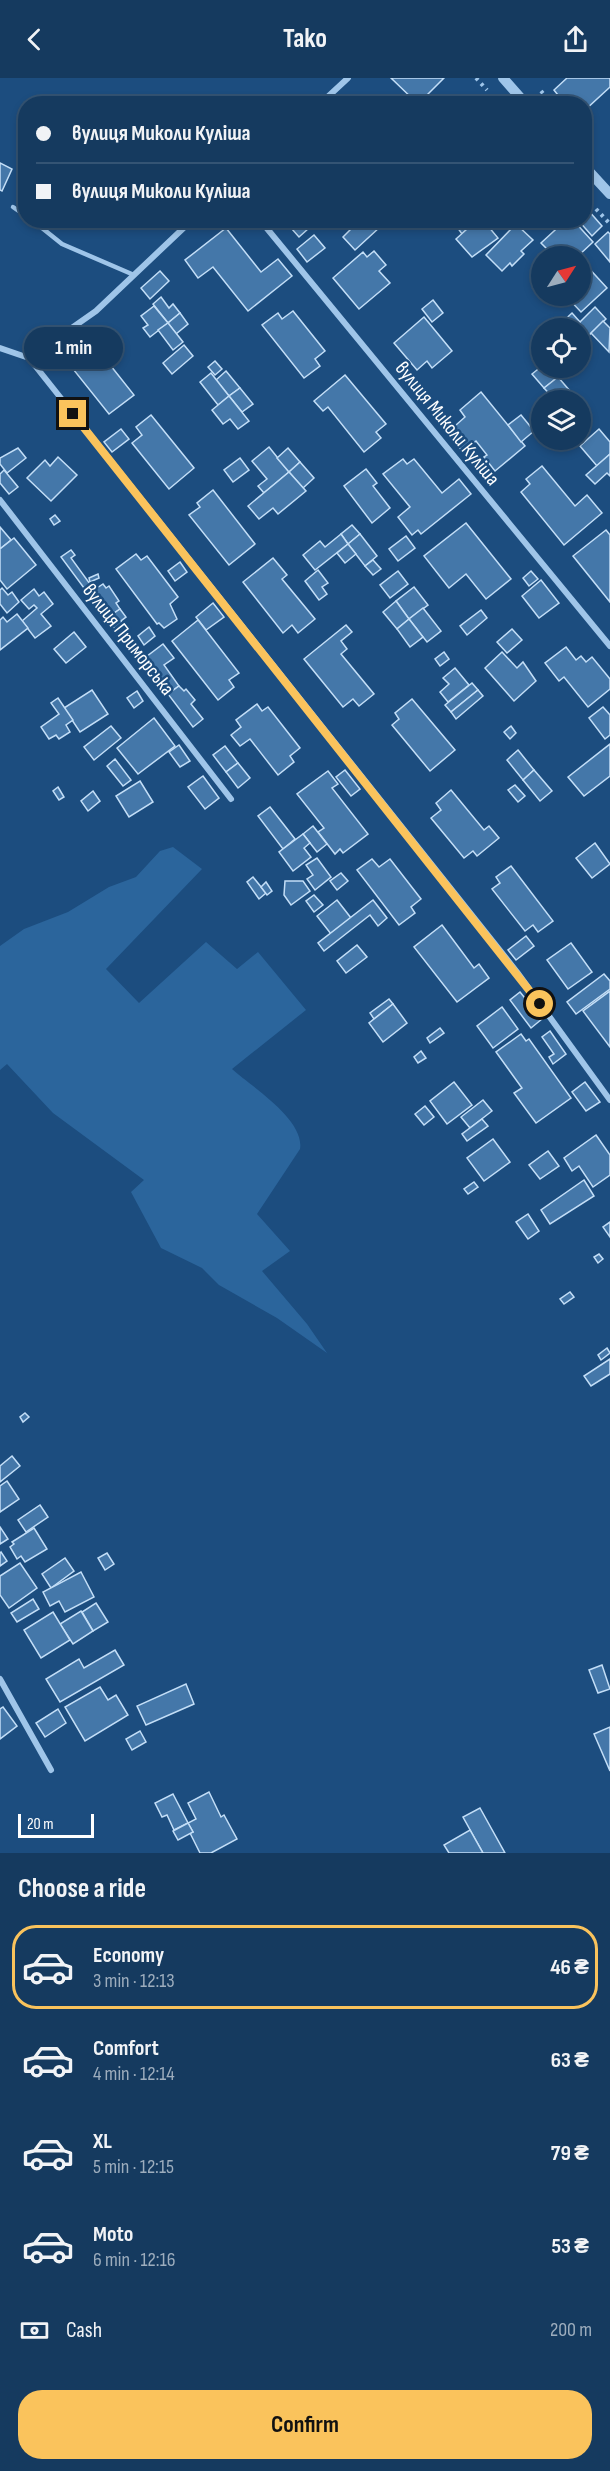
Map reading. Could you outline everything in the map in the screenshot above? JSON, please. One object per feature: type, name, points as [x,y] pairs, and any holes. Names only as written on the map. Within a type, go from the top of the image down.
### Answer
[{"type":"street","points":[[329,96],[348,78]]},
{"type":"street","points":[[503,78],[519,96]]},
{"type":"street","points":[[592,175],[610,194]]},
{"type":"street","points":[[29,358],[96,310],[184,228]]},
{"type":"street","name":"вулиця Миколи Куліша","points":[[267,228],[610,646]]},
{"type":"street","points":[[0,348],[29,358],[517,972],[610,1100]]},
{"type":"street","name":"вулиця Приморська","points":[[0,500],[231,799]]},
{"type":"street","points":[[0,1679],[51,1770]]},
{"type":"lane","points":[[13,207],[18,210]]},
{"type":"lane","points":[[42,228],[62,244],[134,275]]},
{"type":"shaded area","points":[[173,847],[202,869],[106,969],[139,1003],[206,942],[237,969],[258,952],[306,1010],[232,1069],[286,1116],[299,1138],[300,1149],[257,1214],[290,1251],[262,1271],[307,1324],[327,1353],[277,1318],[219,1285],[202,1268],[161,1248],[131,1192],[144,1180],[53,1113],[7,1064],[0,1070],[0,946],[24,929],[68,912],[109,887],[136,877],[160,851]]},
{"type":"building","points":[[391,78],[444,78],[426,96],[410,96]]},
{"type":"building","points":[[567,78],[610,78],[610,87],[592,104],[592,96],[559,96],[554,90]]},
{"type":"building","points":[[0,163],[12,169],[2,191],[0,190]]},
{"type":"building","points":[[592,215],[602,226],[592,236],[585,228],[592,228]]},
{"type":"building","points":[[226,228],[261,272],[278,259],[292,276],[248,311],[213,267],[198,278],[185,260]]},
{"type":"building","points":[[291,228],[309,228],[299,237]]},
{"type":"building","points":[[352,228],[379,228],[355,250],[343,237]]},
{"type":"building","points":[[458,228],[469,228],[462,234]]},
{"type":"building","points":[[468,228],[490,228],[498,238],[472,257],[456,239]]},
{"type":"building","points":[[512,228],[520,228],[533,240],[521,251],[524,254],[512,266],[510,263],[502,271],[486,255]]},
{"type":"building","points":[[557,228],[580,228],[593,242],[589,246],[544,246],[541,243]]},
{"type":"building","points":[[608,232],[610,234],[610,262],[595,244]]},
{"type":"building","points":[[314,235],[325,248],[307,262],[297,249]]},
{"type":"building","points":[[374,251],[386,265],[379,271],[390,283],[359,309],[333,278],[363,252],[367,257]]},
{"type":"building","points":[[160,271],[169,281],[150,299],[141,288]]},
{"type":"building","points":[[591,271],[607,288],[591,303]]},
{"type":"building","points":[[161,297],[169,308],[173,304],[180,313],[168,323],[153,304]]},
{"type":"building","points":[[433,300],[443,313],[432,322],[422,309]]},
{"type":"building","points":[[154,306],[168,323],[150,337],[143,328],[148,325],[141,316]]},
{"type":"building","points":[[575,306],[588,306],[581,312]]},
{"type":"building","points":[[595,307],[606,319],[591,333],[591,318],[584,318]]},
{"type":"building","points":[[293,311],[325,351],[315,359],[320,366],[304,378],[262,325],[278,313],[282,319]]},
{"type":"building","points":[[180,313],[188,324],[176,334],[168,323]]},
{"type":"building","points":[[572,313],[576,318],[567,318]]},
{"type":"building","points":[[424,317],[452,351],[432,368],[427,361],[417,370],[394,343]]},
{"type":"building","points":[[603,321],[610,328],[609,352],[591,333]]},
{"type":"building","points":[[168,323],[183,342],[173,350],[158,330]]},
{"type":"building","points":[[101,331],[118,352],[107,361],[134,395],[109,414],[65,359]]},
{"type":"building","points":[[184,345],[193,356],[172,374],[163,363]]},
{"type":"building","points":[[215,361],[222,369],[215,375],[208,367]]},
{"type":"building","points":[[226,371],[240,388],[229,396],[216,380]]},
{"type":"building","points":[[211,373],[229,396],[218,405],[200,382]]},
{"type":"building","points":[[345,375],[386,424],[376,432],[381,438],[364,452],[328,407],[323,411],[314,401]]},
{"type":"building","points":[[535,378],[557,378],[544,388]]},
{"type":"building","points":[[559,378],[569,390],[546,390],[544,388]]},
{"type":"building","points":[[240,388],[253,404],[242,412],[229,396]]},
{"type":"building","points":[[481,392],[525,446],[495,471],[484,457],[487,455],[476,441],[463,452],[447,433],[465,417],[460,410]]},
{"type":"building","points":[[229,396],[249,421],[238,429],[230,419],[223,424],[212,410]]},
{"type":"building","points":[[151,415],[194,468],[169,489],[132,443],[142,435],[136,427]]},
{"type":"building","points":[[521,415],[531,427],[531,434],[521,442],[508,425]]},
{"type":"building","points":[[121,429],[129,439],[112,452],[104,442]]},
{"type":"building","points":[[599,429],[610,442],[610,454],[597,466],[583,450],[591,450],[591,436]]},
{"type":"building","points":[[269,447],[289,472],[264,493],[258,486],[267,479],[252,461]]},
{"type":"building","points":[[18,448],[26,458],[7,473],[0,464],[0,458]]},
{"type":"building","points":[[288,448],[300,462],[289,472],[277,458]]},
{"type":"building","points":[[610,454],[610,476],[607,473],[595,484],[586,475]]},
{"type":"building","points":[[58,457],[77,475],[51,501],[27,478],[45,460],[50,466]]},
{"type":"building","points":[[240,458],[249,470],[233,482],[224,470]]},
{"type":"building","points":[[403,459],[407,464],[414,459],[442,493],[459,479],[471,494],[421,534],[418,530],[412,535],[398,517],[410,507],[383,474]]},
{"type":"building","points":[[300,462],[314,478],[303,488],[289,472]]},
{"type":"building","points":[[542,466],[575,506],[587,495],[602,513],[564,545],[521,492],[530,484],[526,479]]},
{"type":"building","points":[[366,469],[377,483],[373,486],[390,508],[372,523],[344,486]]},
{"type":"building","points":[[4,470],[18,487],[9,494],[0,483],[0,474]]},
{"type":"building","points":[[289,472],[306,491],[278,514],[273,508],[259,519],[248,506]]},
{"type":"building","points":[[213,490],[255,544],[229,565],[189,515],[200,507],[197,503]]},
{"type":"building","points":[[55,515],[60,521],[54,525],[50,519]]},
{"type":"building","points":[[466,523],[511,579],[486,599],[466,574],[449,588],[424,556]]},
{"type":"building","points":[[352,525],[360,534],[348,544],[341,534]]},
{"type":"building","points":[[0,527],[11,540],[0,549]]},
{"type":"building","points":[[606,530],[610,535],[610,602],[573,556]]},
{"type":"building","points":[[341,534],[348,544],[315,570],[303,555],[320,541],[325,547]]},
{"type":"building","points":[[360,534],[377,556],[365,566],[348,544]]},
{"type":"building","points":[[406,536],[415,548],[398,561],[389,549]]},
{"type":"building","points":[[14,538],[36,565],[7,589],[0,580],[0,549]]},
{"type":"building","points":[[348,544],[356,554],[345,563],[337,553]]},
{"type":"building","points":[[71,550],[75,555],[71,558],[90,584],[84,588],[61,557]]},
{"type":"building","points":[[136,554],[141,560],[147,556],[178,597],[170,604],[177,619],[164,628],[159,623],[157,624],[116,569]]},
{"type":"building","points":[[273,558],[287,575],[282,579],[315,619],[298,633],[292,625],[283,633],[243,582]]},
{"type":"building","points":[[373,560],[381,569],[373,575],[365,566]]},
{"type":"building","points":[[180,562],[187,572],[175,581],[168,571]]},
{"type":"building","points":[[318,570],[328,583],[322,587],[327,594],[319,600],[305,581]]},
{"type":"building","points":[[398,571],[408,584],[390,598],[380,585]]},
{"type":"building","points":[[531,571],[538,579],[529,586],[523,578]]},
{"type":"building","points":[[98,574],[99,578],[90,582],[89,578]]},
{"type":"building","points":[[541,580],[559,603],[539,618],[522,596]]},
{"type":"building","points":[[103,584],[106,588],[109,586],[119,601],[116,603],[120,609],[107,618],[93,599],[98,594],[94,590]]},
{"type":"building","points":[[414,587],[428,605],[409,619],[396,601]]},
{"type":"building","points":[[2,588],[8,595],[12,592],[19,602],[7,613],[0,604]]},
{"type":"building","points":[[34,589],[39,596],[44,592],[53,604],[41,614],[51,626],[35,638],[22,621],[37,608],[34,605],[29,609],[21,600]]},
{"type":"building","points":[[396,601],[409,619],[397,629],[383,612]]},
{"type":"building","points":[[213,603],[224,617],[206,630],[196,617]]},
{"type":"building","points":[[423,608],[441,631],[427,642],[409,619]]},
{"type":"building","points":[[120,609],[126,617],[121,621],[128,631],[121,637],[107,618]]},
{"type":"building","points":[[481,610],[487,618],[467,635],[460,626]]},
{"type":"building","points":[[17,614],[28,628],[0,650],[0,620],[3,617],[7,622]]},
{"type":"building","points":[[409,619],[423,637],[410,647],[397,629]]},
{"type":"building","points":[[198,620],[239,673],[229,680],[234,687],[218,700],[172,641]]},
{"type":"building","points":[[346,625],[352,632],[341,641],[347,649],[341,654],[374,694],[359,706],[353,699],[343,707],[304,659]]},
{"type":"building","points":[[149,627],[155,636],[144,645],[138,636]]},
{"type":"building","points":[[512,629],[522,640],[507,653],[497,642]]},
{"type":"building","points":[[74,632],[86,647],[66,663],[54,649]]},
{"type":"building","points":[[163,644],[174,658],[164,665],[179,686],[168,694],[142,660]]},
{"type":"building","points":[[566,647],[576,660],[581,656],[586,662],[592,657],[610,679],[610,689],[588,707],[564,677],[559,681],[545,663]]},
{"type":"building","points":[[444,652],[449,659],[440,666],[435,659]]},
{"type":"building","points":[[502,652],[517,668],[523,662],[536,681],[514,701],[485,668]]},
{"type":"building","points":[[455,668],[469,685],[448,702],[440,692],[449,684],[443,678]]},
{"type":"building","points":[[472,683],[478,690],[451,712],[445,705]]},
{"type":"building","points":[[179,686],[184,691],[186,689],[195,700],[191,704],[203,719],[193,727],[168,694]]},
{"type":"building","points":[[92,690],[108,714],[80,732],[64,708]]},
{"type":"building","points":[[478,690],[483,696],[456,719],[451,712]]},
{"type":"building","points":[[137,691],[143,701],[134,708],[127,698]]},
{"type":"building","points":[[58,698],[73,720],[66,725],[70,732],[59,739],[56,735],[49,739],[41,727],[59,714],[51,703]]},
{"type":"building","points":[[412,699],[455,750],[430,771],[392,725],[399,719],[395,713]]},
{"type":"building","points":[[257,704],[262,711],[268,707],[300,748],[290,756],[294,762],[278,775],[250,739],[240,746],[231,735],[241,727],[236,720]]},
{"type":"building","points":[[603,707],[610,715],[610,735],[605,739],[589,718]]},
{"type":"building","points":[[154,718],[175,746],[138,774],[117,748]]},
{"type":"building","points":[[111,726],[121,738],[94,760],[84,747]]},
{"type":"building","points":[[511,726],[516,733],[510,739],[504,732]]},
{"type":"building","points":[[610,744],[610,776],[584,796],[568,777]]},
{"type":"building","points":[[179,745],[190,761],[180,767],[169,752]]},
{"type":"building","points":[[225,746],[238,763],[226,772],[213,755]]},
{"type":"building","points":[[518,750],[534,770],[523,780],[507,760]]},
{"type":"building","points":[[115,759],[131,780],[123,786],[107,766]]},
{"type":"building","points":[[238,763],[250,778],[238,788],[226,772]]},
{"type":"building","points":[[345,770],[360,789],[351,796],[336,777]]},
{"type":"building","points":[[534,770],[552,791],[540,801],[523,780]]},
{"type":"building","points":[[328,771],[338,784],[332,788],[368,834],[343,853],[340,849],[335,854],[318,832],[324,828],[297,794]]},
{"type":"building","points":[[203,776],[219,798],[205,809],[188,787]]},
{"type":"building","points":[[140,781],[153,802],[129,817],[116,796]]},
{"type":"building","points":[[515,785],[525,796],[518,802],[508,790]]},
{"type":"building","points":[[58,787],[64,797],[59,800],[53,791]]},
{"type":"building","points":[[451,790],[484,830],[489,826],[499,838],[477,856],[473,851],[464,858],[431,818],[441,810],[436,803]]},
{"type":"building","points":[[93,791],[100,801],[88,811],[81,801]]},
{"type":"building","points":[[270,807],[295,839],[283,849],[258,816]]},
{"type":"building","points":[[313,826],[327,844],[317,852],[303,834]]},
{"type":"building","points":[[303,834],[310,843],[304,848],[311,857],[293,871],[279,852]]},
{"type":"building","points":[[595,843],[610,864],[592,878],[576,858]]},
{"type":"building","points":[[317,858],[331,877],[315,890],[307,879],[313,875],[306,865]]},
{"type":"building","points":[[372,859],[379,867],[390,859],[421,899],[411,907],[415,913],[399,925],[357,870]]},
{"type":"building","points":[[511,866],[553,921],[538,932],[533,925],[525,931],[492,889],[500,883],[496,877]]},
{"type":"building","points":[[341,873],[348,881],[337,890],[330,881]]},
{"type":"building","points":[[253,877],[266,893],[259,899],[247,882]]},
{"type":"building","points":[[285,881],[303,881],[310,891],[291,905],[284,895]]},
{"type":"building","points":[[266,882],[272,891],[267,895],[261,887]]},
{"type":"building","points":[[314,895],[323,905],[314,912],[306,901]]},
{"type":"building","points":[[337,900],[351,918],[331,934],[317,916]]},
{"type":"building","points":[[373,900],[387,918],[378,926],[370,915],[324,951],[318,943]]},
{"type":"building","points":[[442,925],[474,968],[479,964],[489,978],[457,1002],[414,947]]},
{"type":"building","points":[[526,936],[534,946],[516,960],[508,950]]},
{"type":"building","points":[[571,943],[592,972],[568,989],[547,960]]},
{"type":"building","points":[[357,945],[367,957],[346,973],[337,961]]},
{"type":"building","points":[[604,974],[610,981],[610,989],[576,1014],[567,1002]]},
{"type":"building","points":[[610,991],[610,1047],[583,1011]]},
{"type":"building","points":[[520,992],[542,1019],[531,1028],[510,1000]]},
{"type":"building","points":[[389,999],[393,1004],[374,1019],[370,1013]]},
{"type":"building","points":[[393,1004],[407,1023],[383,1042],[369,1023]]},
{"type":"building","points":[[502,1007],[518,1029],[493,1048],[477,1026]]},
{"type":"building","points":[[440,1028],[444,1033],[430,1043],[427,1038]]},
{"type":"building","points":[[550,1031],[566,1054],[553,1064],[549,1057],[554,1054],[542,1037]]},
{"type":"building","points":[[521,1034],[526,1041],[529,1039],[571,1098],[536,1123],[514,1093],[522,1088],[496,1052]]},
{"type":"building","points":[[421,1051],[426,1058],[418,1063],[414,1057]]},
{"type":"building","points":[[454,1082],[472,1105],[447,1124],[430,1101]]},
{"type":"building","points":[[585,1082],[600,1102],[586,1111],[572,1092]]},
{"type":"building","points":[[483,1100],[492,1111],[470,1128],[461,1117]]},
{"type":"building","points":[[425,1106],[434,1117],[424,1125],[415,1114]]},
{"type":"building","points":[[482,1119],[488,1126],[467,1141],[462,1134]]},
{"type":"building","points":[[596,1135],[610,1155],[610,1175],[593,1187],[579,1166],[572,1171],[564,1158]]},
{"type":"building","points":[[493,1139],[510,1162],[484,1181],[467,1158]]},
{"type":"building","points":[[548,1151],[559,1166],[540,1179],[529,1165]]},
{"type":"building","points":[[584,1180],[594,1196],[550,1224],[541,1210]]},
{"type":"building","points":[[474,1182],[478,1187],[468,1194],[464,1189]]},
{"type":"building","points":[[528,1214],[539,1231],[528,1239],[516,1222]]},
{"type":"building","points":[[610,1222],[610,1237],[603,1227]]},
{"type":"building","points":[[599,1254],[603,1259],[598,1263],[594,1257]]},
{"type":"building","points":[[570,1292],[574,1297],[564,1304],[560,1299]]},
{"type":"building","points":[[607,1348],[610,1353],[601,1360],[598,1355]]},
{"type":"building","points":[[610,1359],[610,1374],[591,1386],[584,1376]]},
{"type":"building","points":[[25,1413],[29,1417],[23,1422],[20,1417]]},
{"type":"building","points":[[12,1456],[20,1466],[0,1482],[0,1466]]},
{"type":"building","points":[[7,1481],[19,1499],[0,1512],[0,1486]]},
{"type":"building","points":[[40,1505],[48,1517],[26,1532],[18,1520]]},
{"type":"building","points":[[0,1527],[8,1539],[0,1544]]},
{"type":"building","points":[[34,1528],[47,1549],[25,1562],[21,1556],[17,1559],[10,1547],[14,1544],[12,1542]]},
{"type":"building","points":[[0,1553],[7,1561],[0,1566]]},
{"type":"building","points":[[107,1553],[114,1564],[105,1570],[98,1558]]},
{"type":"building","points":[[65,1558],[74,1571],[51,1588],[42,1574]]},
{"type":"building","points":[[20,1563],[37,1588],[9,1608],[0,1595],[0,1576]]},
{"type":"building","points":[[81,1572],[94,1597],[65,1612],[59,1601],[50,1606],[43,1592]]},
{"type":"building","points":[[33,1599],[39,1609],[17,1622],[11,1613]]},
{"type":"building","points":[[96,1603],[108,1622],[93,1631],[82,1612]]},
{"type":"building","points":[[81,1611],[93,1631],[73,1644],[60,1624]]},
{"type":"building","points":[[53,1612],[70,1640],[41,1658],[24,1630]]},
{"type":"building","points":[[115,1650],[124,1665],[60,1702],[46,1679],[79,1659],[84,1668]]},
{"type":"building","points":[[602,1665],[610,1689],[598,1693],[589,1670]]},
{"type":"building","points":[[186,1684],[194,1704],[146,1725],[137,1706]]},
{"type":"building","points":[[100,1687],[108,1700],[116,1695],[128,1715],[85,1741],[65,1707]]},
{"type":"building","points":[[3,1707],[17,1726],[0,1739],[0,1709]]},
{"type":"building","points":[[58,1709],[66,1723],[45,1737],[36,1723]]},
{"type":"building","points":[[610,1727],[610,1771],[594,1734]]},
{"type":"building","points":[[140,1731],[146,1742],[132,1750],[126,1739]]},
{"type":"building","points":[[209,1792],[221,1817],[224,1815],[237,1839],[211,1853],[200,1853],[190,1833],[193,1832],[188,1823],[196,1819],[188,1803]]},
{"type":"building","points":[[173,1794],[188,1823],[174,1830],[167,1815],[162,1817],[155,1803]]},
{"type":"building","points":[[480,1808],[505,1853],[483,1853],[463,1817]]},
{"type":"building","points":[[188,1823],[193,1832],[178,1840],[173,1831]]},
{"type":"building","points":[[470,1830],[483,1853],[449,1853],[444,1845]]},
{"type":"route","points":[[73,414],[517,972],[540,1004]]}]
